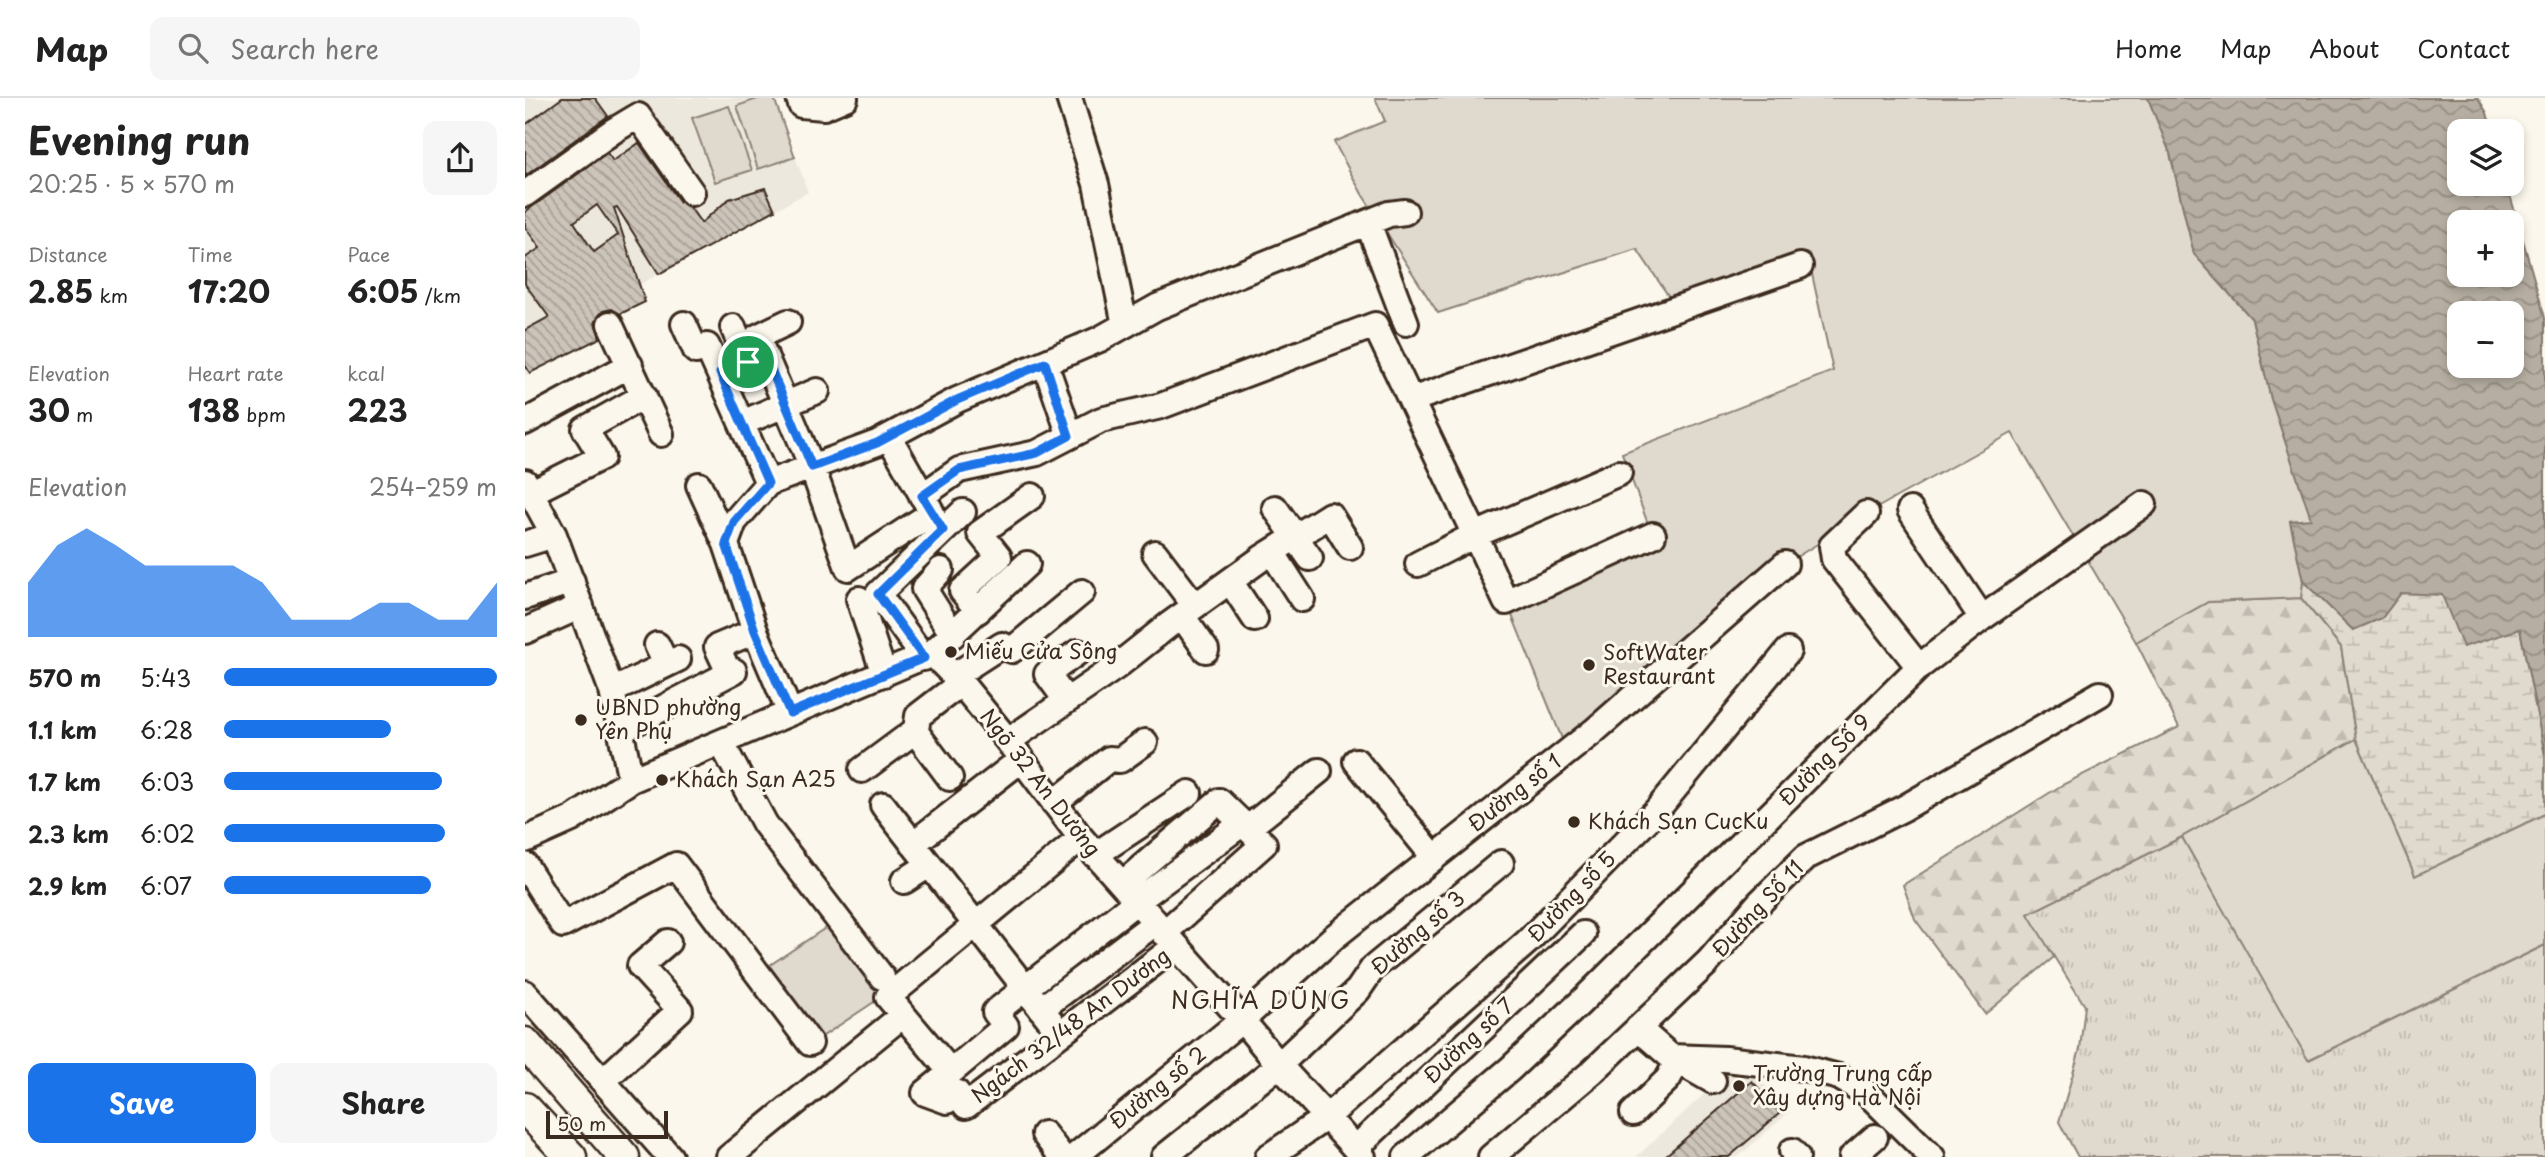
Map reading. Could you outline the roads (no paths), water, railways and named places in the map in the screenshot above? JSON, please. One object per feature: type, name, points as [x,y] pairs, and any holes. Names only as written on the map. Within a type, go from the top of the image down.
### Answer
[{"type":"main road","points":[[527,1047],[624,1157]]},
{"type":"main road","points":[[525,1108],[571,1157]]},
{"type":"street","points":[[799,98],[801,105],[824,107],[845,98]]},
{"type":"street","points":[[1069,98],[1096,184],[1125,325]]},
{"type":"street","points":[[525,194],[638,116],[692,193]]},
{"type":"street","points":[[726,544],[734,522],[768,483],[889,437],[957,400],[1100,339],[1157,307],[1389,214],[1405,212]]},
{"type":"street","points":[[1368,223],[1406,323]]},
{"type":"street","points":[[1411,400],[1800,266]]},
{"type":"street","points":[[757,359],[757,337],[788,322]]},
{"type":"street","points":[[610,324],[661,433]]},
{"type":"street","points":[[684,324],[696,351],[707,346],[768,483]]},
{"type":"street","points":[[733,327],[785,404],[812,467],[848,568],[932,513],[959,470],[1037,453],[1101,420],[1161,406],[1375,325],[1506,601],[1653,535]]},
{"type":"street","points":[[720,373],[757,359]]},
{"type":"street","points":[[1045,363],[1069,436]]},
{"type":"street","points":[[525,422],[629,365]]},
{"type":"street","points":[[742,423],[817,391]]},
{"type":"street","points":[[631,780],[612,691],[554,535],[527,488],[602,457],[585,429],[644,396]]},
{"type":"street","points":[[889,437],[932,513]]},
{"type":"street","points":[[1418,564],[1475,535],[1619,473]]},
{"type":"street","points":[[699,485],[726,544],[755,631],[790,713]]},
{"type":"street","points":[[978,611],[962,592],[999,557],[980,533],[1032,496]]},
{"type":"street","name":"Đường Số 9","points":[[1406,1157],[1510,1069],[1579,1004],[1919,667],[1982,618],[2144,504]]},
{"type":"street","points":[[1275,508],[1310,558]]},
{"type":"street","points":[[1910,510],[1982,618]]},
{"type":"street","points":[[932,513],[963,513]]},
{"type":"street","name":"Ngõ 32 An Dương","points":[[932,513],[878,594],[887,608],[928,656],[958,679],[1088,847],[1360,1153]]},
{"type":"street","points":[[1866,514],[1832,546],[1831,553],[1919,667]]},
{"type":"street","points":[[913,844],[1015,750],[1045,715],[1116,667],[1188,611],[1272,552],[1330,515],[1350,547]]},
{"type":"street","points":[[525,544],[554,535]]},
{"type":"street","points":[[1272,552],[1302,598]]},
{"type":"street","points":[[1155,554],[1188,611],[1206,650]]},
{"type":"street","points":[[525,840],[572,820],[631,780],[928,656],[1027,564]]},
{"type":"street","name":"Đường số 1","points":[[1242,1020],[1334,937],[1594,731],[1785,564]]},
{"type":"street","points":[[941,570],[924,589],[953,635]]},
{"type":"street","points":[[525,597],[572,581]]},
{"type":"street","points":[[1230,581],[1255,619]]},
{"type":"street","points":[[862,769],[915,731],[918,716],[958,679],[1002,645],[1011,650],[1082,592]]},
{"type":"street","points":[[859,599],[884,674]]},
{"type":"street","points":[[525,631],[581,606]]},
{"type":"street","points":[[621,730],[729,666],[717,647],[755,631]]},
{"type":"street","name":"Đường số 5","points":[[1278,1154],[1328,1116],[1527,942],[1657,810],[1788,651]]},
{"type":"street","points":[[1066,700],[1047,674],[1078,652]]},
{"type":"street","points":[[612,691],[667,656]]},
{"type":"street","name":"Đường Số 11","points":[[1491,1157],[1592,1072],[1709,962],[1759,902],[1806,858],[1904,808],[2100,694]]},
{"type":"street","points":[[915,731],[950,778]]},
{"type":"street","points":[[1054,803],[1109,759],[1120,760],[1145,742]]},
{"type":"street","points":[[722,744],[765,824],[882,977]]},
{"type":"street","points":[[1356,761],[1434,857]]},
{"type":"street","points":[[1246,825],[1319,771]]},
{"type":"street","points":[[1041,1009],[1165,934],[1264,844],[1219,801],[1129,893],[1025,989],[995,1012],[1006,1026],[951,1072],[888,997],[975,925],[1088,847],[1189,793]]},
{"type":"street","points":[[883,805],[1060,1033]]},
{"type":"street","points":[[572,820],[525,863],[563,925],[676,865],[810,1043]]},
{"type":"street","name":"Đường số 3","points":[[1164,1157],[1279,1065],[1358,990],[1373,968],[1501,863]]},
{"type":"street","points":[[904,881],[929,865]]},
{"type":"street","name":"Ngách 32/48 An Dương","points":[[951,1072],[925,1093],[947,1101],[957,1093],[966,1106],[1060,1033],[1165,934]]},
{"type":"street","name":"Đường số 7","points":[[1360,1153],[1583,934]]},
{"type":"street","points":[[603,1081],[680,1010],[640,966],[668,942]]},
{"type":"street","points":[[525,993],[670,1157]]},
{"type":"street","points":[[729,1157],[903,1015]]},
{"type":"street","name":"Đường số 2","points":[[1074,1157],[1242,1020]]},
{"type":"street","points":[[1639,1028],[1674,1059],[1713,1081]]},
{"type":"street","points":[[1633,1113],[1668,1079],[1674,1059]]},
{"type":"street","points":[[1674,1059],[1725,1059],[1804,1068],[1839,1077],[1868,1094],[1932,1157]]},
{"type":"street","points":[[1044,1134],[1062,1157]]},
{"type":"street","points":[[1852,1157],[1875,1137]]},
{"type":"water","points":[[2148,98],[2478,98],[2489,119],[2447,119],[2447,196],[2510,196],[2514,210],[2447,210],[2447,287],[2524,287],[2524,244],[2545,318],[2545,755],[2520,629],[2463,647],[2442,595],[2401,593],[2382,618],[2353,630],[2303,581],[2290,521],[2311,519],[2271,399],[2252,319],[2194,254],[2170,153]]},
{"type":"place","name":"Miếu Cửa Sông","points":[[951,652]]},
{"type":"place","name":"SoftWater Restaurant","points":[[1589,665]]},
{"type":"place","name":"UBND phường Yên Phụ","points":[[581,720]]},
{"type":"place","name":"Khách Sạn A25","points":[[662,780]]},
{"type":"place","name":"Khách Sạn CucKu","points":[[1574,822]]},
{"type":"place","name":"Trường Trung cấp Xây dựng Hà Nội","points":[[1739,1086]]},
{"type":"district","name":"NGHĨA DŨNG","points":[[1261,1001]]}]
